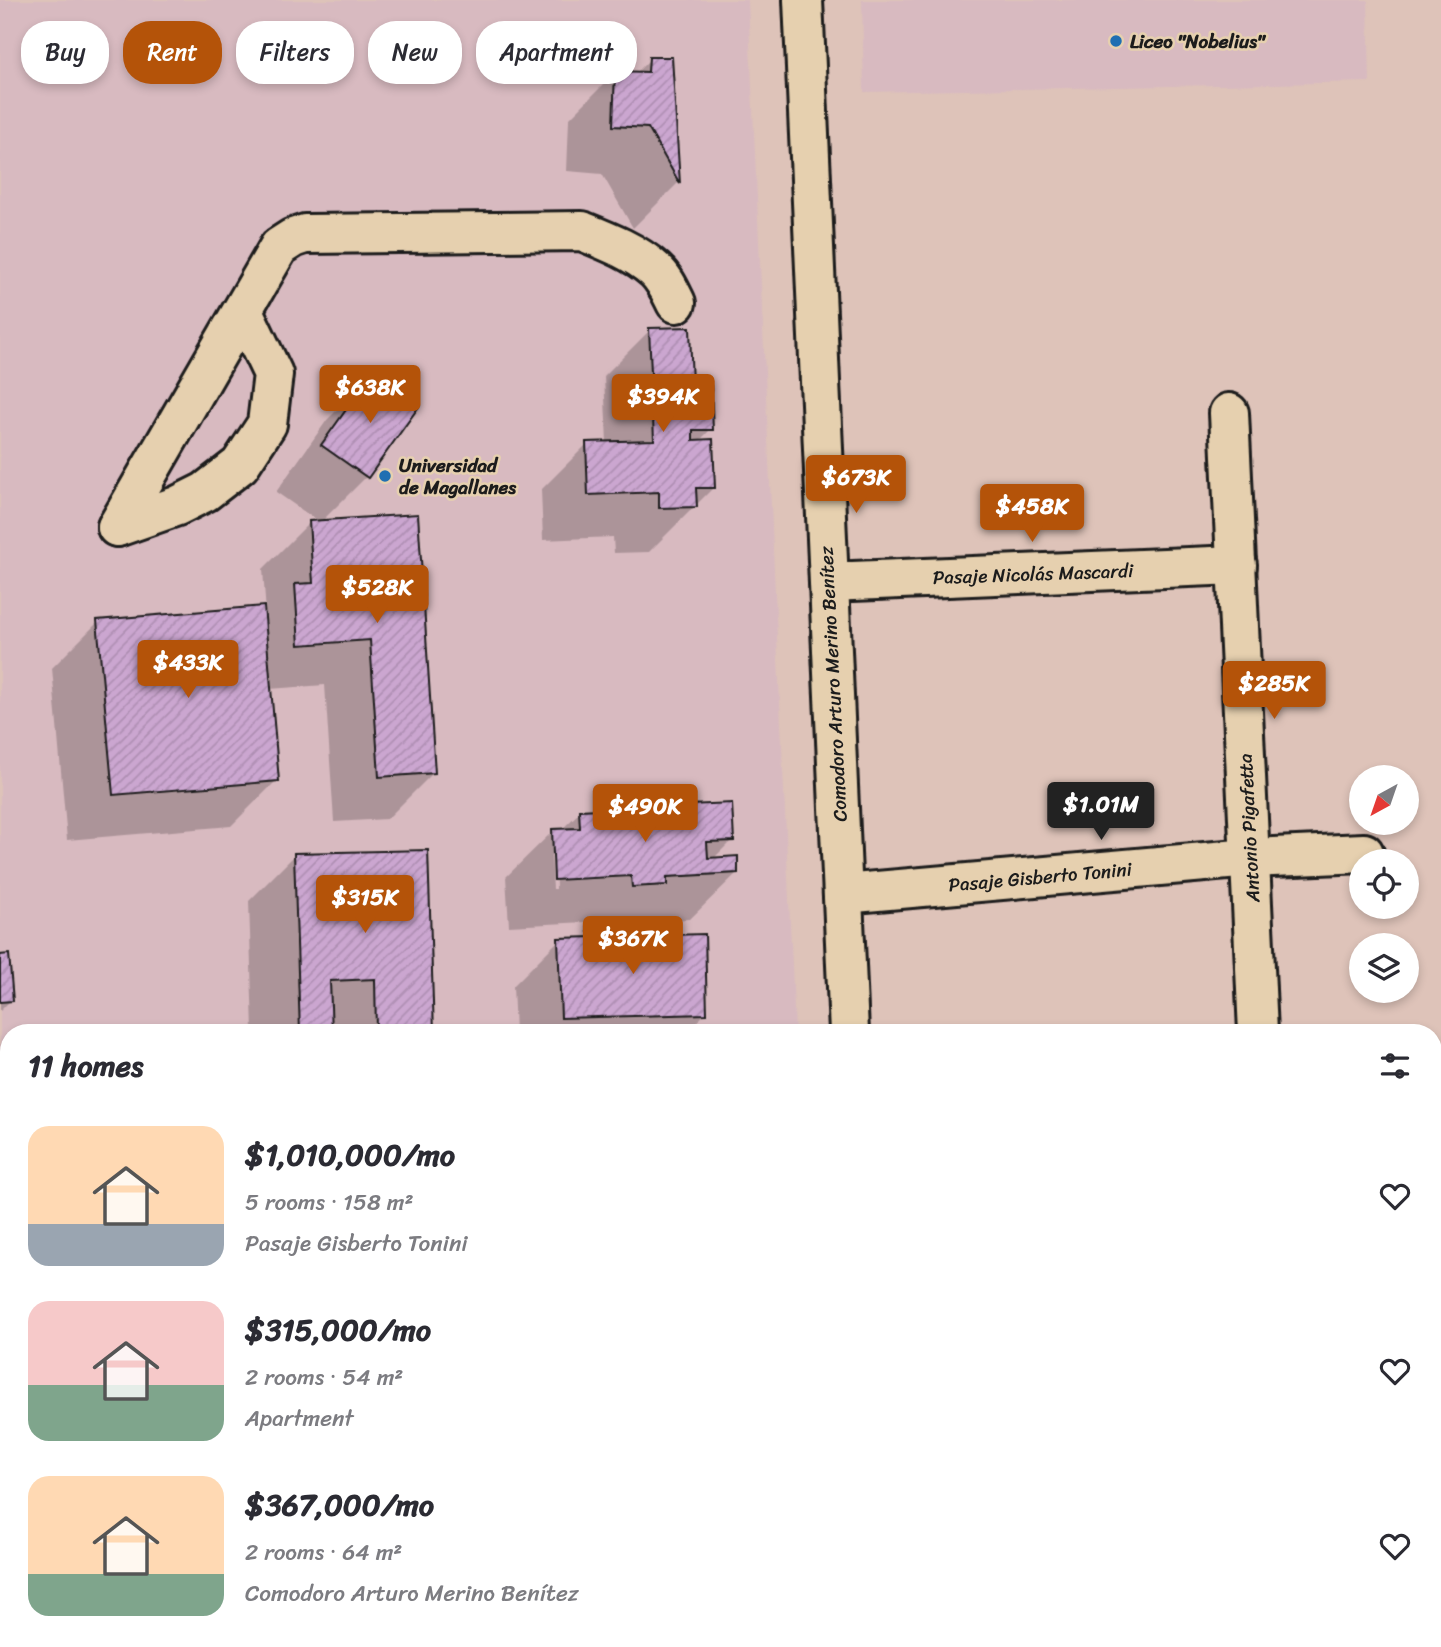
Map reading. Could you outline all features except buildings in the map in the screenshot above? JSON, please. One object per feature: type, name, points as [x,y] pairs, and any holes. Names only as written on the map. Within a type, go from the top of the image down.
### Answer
[{"type":"street","name":"Comodoro Arturo Merino Benítez","points":[[803,0],[849,1024]]},
{"type":"street","points":[[243,311],[273,374],[267,424],[240,465],[205,492],[177,506],[117,527],[279,247],[293,238],[305,234],[582,231],[610,242],[655,270],[676,303]]},
{"type":"street","name":"Antonio Pigafetta","points":[[1229,413],[1258,1024]]},
{"type":"street","name":"Pasaje Nicolás Mascardi","points":[[829,582],[1237,565]]},
{"type":"street","name":"Pasaje Gisberto Tonini","points":[[843,894],[1250,858],[1349,854]]},
{"type":"shaded area","name":"Universidad de Magallanes","points":[[0,0],[748,0],[795,1024],[0,1024]]},
{"type":"shaded area","name":"Liceo \"Nobelius\"","points":[[862,0],[1368,0],[1370,82],[864,92]]},
{"type":"place","name":"Liceo \"Nobelius\"","points":[[1116,41]]},
{"type":"place","name":"Universidad de Magallanes","points":[[385,476]]}]
